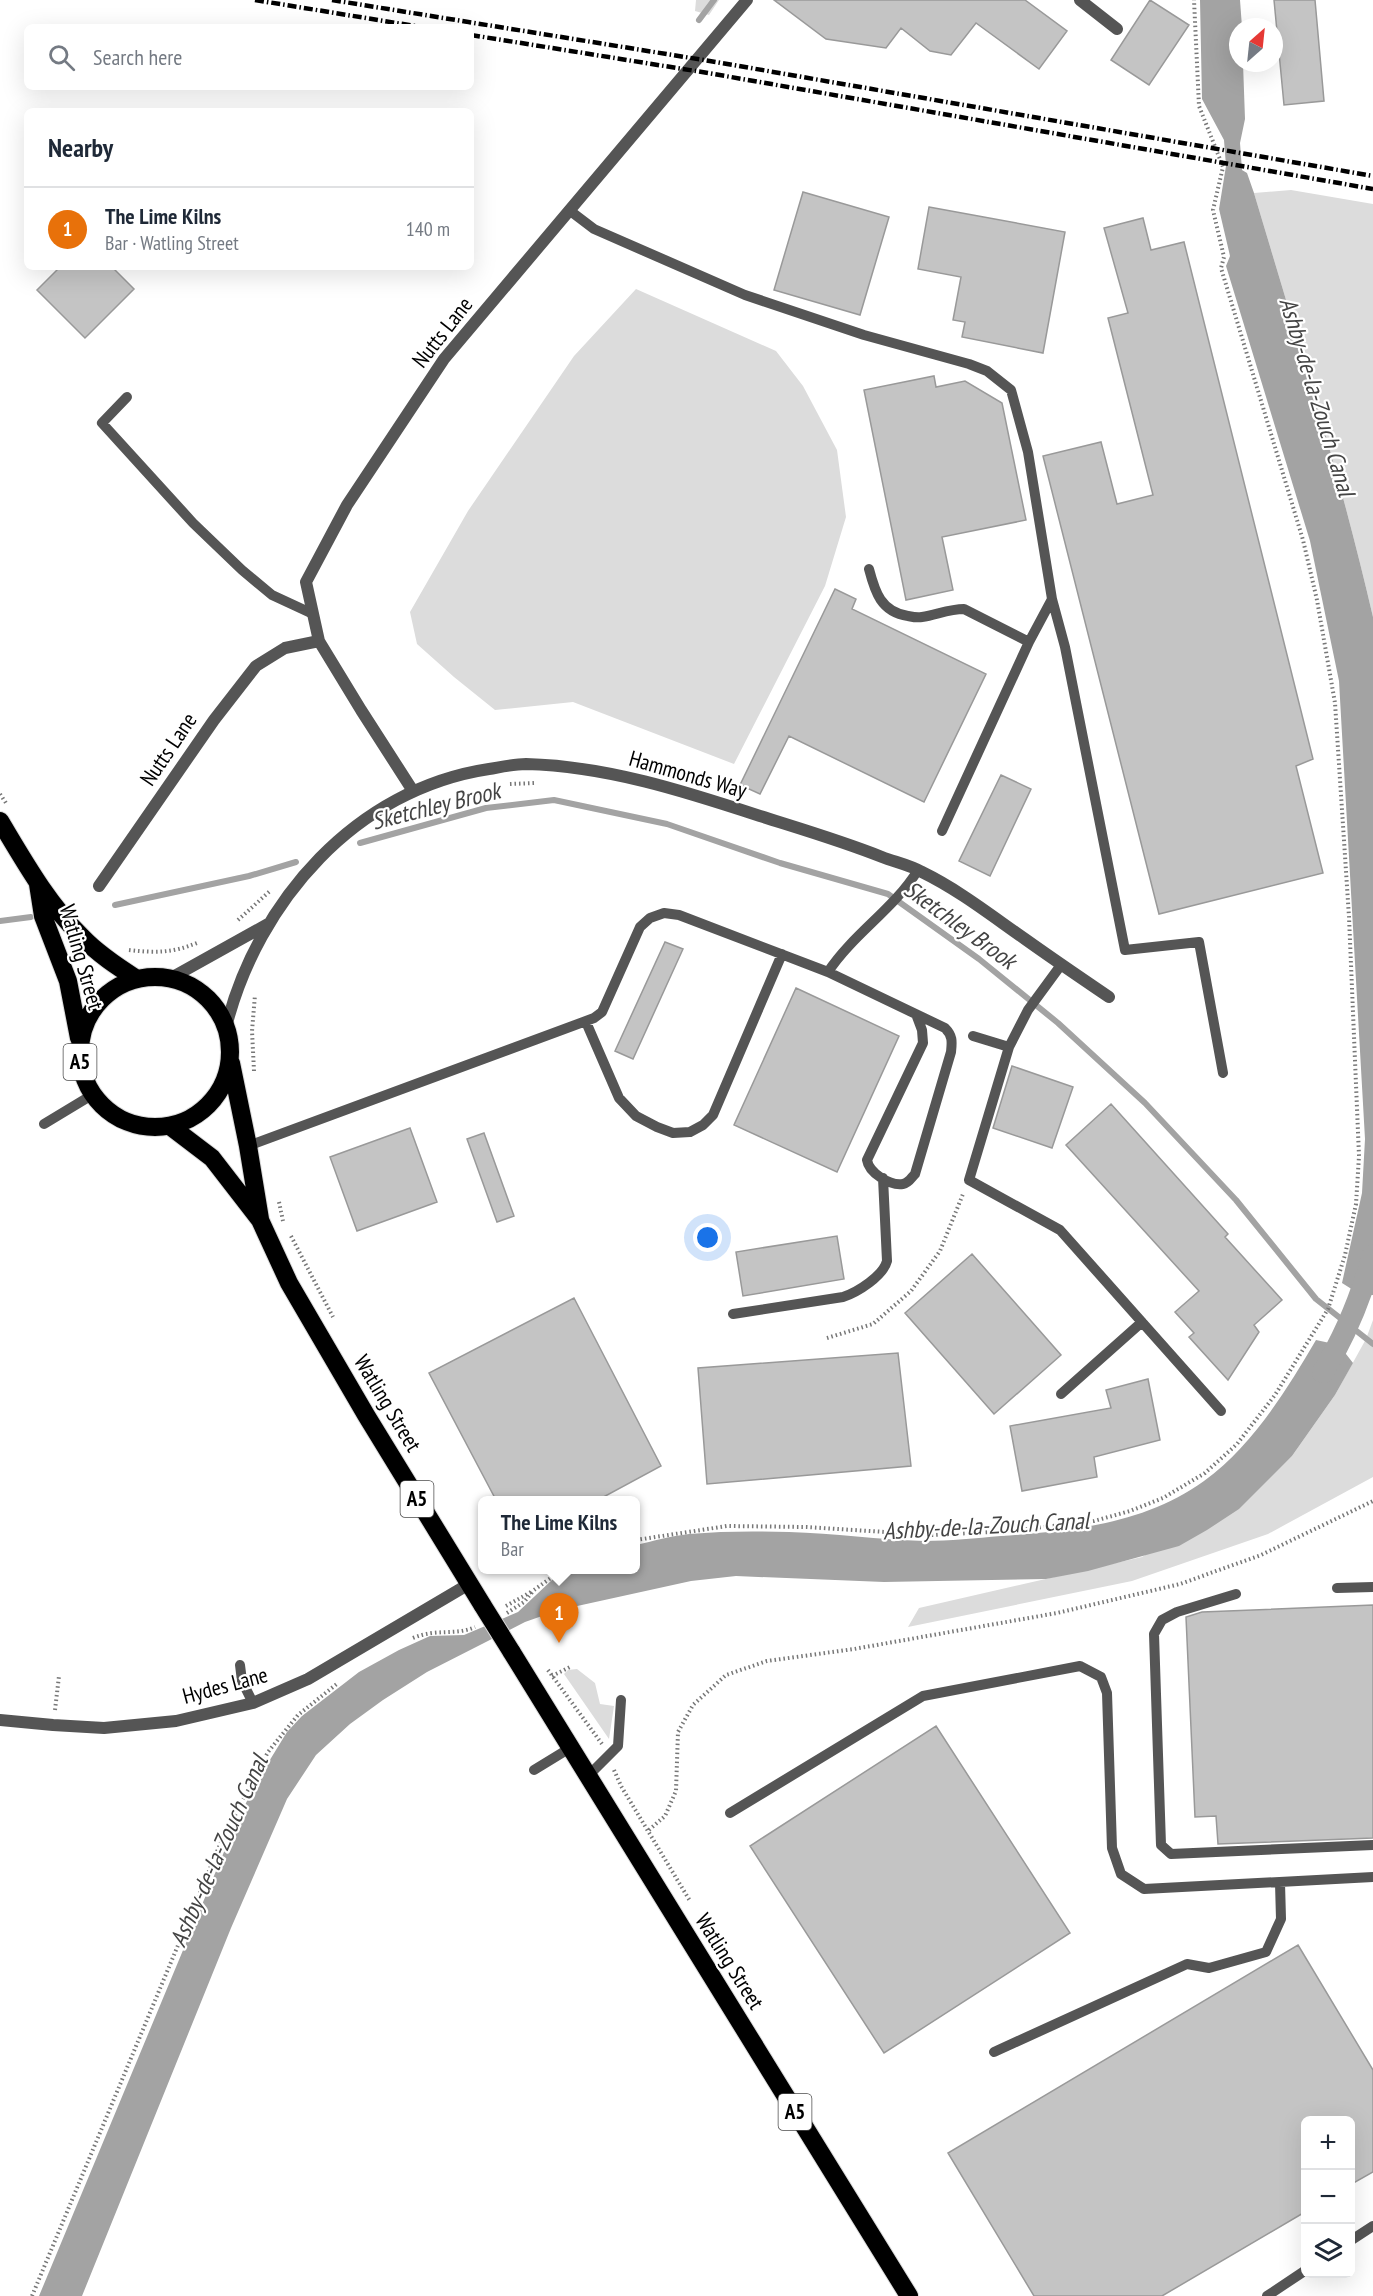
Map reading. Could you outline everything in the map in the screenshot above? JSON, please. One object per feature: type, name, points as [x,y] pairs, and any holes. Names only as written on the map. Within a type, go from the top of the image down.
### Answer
[{"type":"highway","name":"Watling Street","points":[[4,814],[38,884],[82,938],[137,979]]},
{"type":"highway","name":"Watling Street","points":[[38,884],[43,916],[68,981],[80,1043]]},
{"type":"highway","name":"A5","points":[[154,976],[171,978],[194,988],[213,1005],[226,1027],[230,1042],[230,1058],[224,1082],[212,1102],[193,1117],[170,1126],[148,1127],[127,1122],[108,1111],[92,1095],[84,1078],[80,1061],[80,1043],[86,1021],[98,1002],[116,987],[137,979],[154,976]]},
{"type":"highway","name":"Watling Street","points":[[230,1058],[260,1220]]},
{"type":"highway","name":"Watling Street","points":[[170,1126],[212,1158],[260,1220],[289,1284],[469,1584],[484,1615],[511,1651],[909,2296]]},
{"type":"street","name":"Nutts Lane","points":[[413,790],[319,641],[306,582],[347,505],[444,359],[747,0]]},
{"type":"street","points":[[1080,0],[1118,29]]},
{"type":"street","name":"Nutts Lane","points":[[99,886],[214,720],[256,666],[285,648],[319,641]]},
{"type":"street","name":"Hammonds Way","points":[[226,1027],[242,975],[268,924],[311,867],[346,832],[375,811],[413,790],[460,773],[523,764],[587,768],[638,780],[729,806],[862,849],[918,870],[980,907],[1109,997]]},
{"type":"street","name":"Hammonds Way","points":[[171,978],[268,924]]},
{"type":"street","name":"Hydes Lane","points":[[0,1720],[104,1728],[176,1720],[253,1703],[308,1679],[469,1584]]},
{"type":"lane","points":[[569,210],[594,229],[745,295],[864,335],[987,370],[1011,390],[1028,452],[1052,599],[1065,647],[1125,950],[1199,942],[1223,1073]]},
{"type":"lane","points":[[127,397],[102,423],[194,523],[242,570],[272,595],[313,614]]},
{"type":"lane","points":[[869,569],[875,592],[884,606],[897,614],[919,618],[953,609],[964,609],[1029,642]]},
{"type":"lane","points":[[942,831],[1029,642],[1052,599]]},
{"type":"lane","points":[[828,972],[842,952],[908,887],[918,870]]},
{"type":"lane","points":[[248,1146],[586,1022],[602,1012],[640,927],[650,918],[664,913],[695,920],[828,972],[916,1014],[945,1028],[951,1033],[951,1052],[915,1174],[909,1182],[902,1184],[883,1178],[868,1167],[867,1160],[922,1043],[922,1030],[916,1014]]},
{"type":"lane","points":[[586,1022],[619,1098],[636,1116],[673,1133],[690,1132],[703,1125],[713,1115],[782,954]]},
{"type":"lane","points":[[1061,965],[1028,1010],[1009,1047],[969,1180],[1060,1230],[1221,1411]]},
{"type":"lane","points":[[973,1036],[1009,1047]]},
{"type":"lane","points":[[44,1124],[92,1095]]},
{"type":"lane","points":[[733,1314],[843,1297],[859,1290],[886,1267],[883,1178]]},
{"type":"lane","points":[[1061,1394],[1142,1323]]},
{"type":"lane","points":[[1337,1588],[1373,1587]]},
{"type":"lane","points":[[1236,1594],[1178,1612],[1162,1620],[1154,1634],[1161,1845],[1171,1854],[1373,1845]]},
{"type":"lane","points":[[240,1665],[242,1681],[253,1703]]},
{"type":"lane","points":[[730,1813],[923,1696],[1080,1666],[1101,1677],[1107,1693],[1112,1848],[1121,1874],[1144,1889],[1373,1877]]},
{"type":"lane","points":[[588,1776],[618,1746],[621,1700]]},
{"type":"lane","points":[[534,1770],[570,1748]]},
{"type":"lane","points":[[994,2052],[1187,1964],[1209,1968],[1266,1952],[1281,1919],[1280,1883]]},
{"type":"lane","points":[[1355,2238],[1373,2226]]},
{"type":"lane","points":[[1267,2296],[1301,2273]]},
{"type":"path","points":[[509,784],[542,782]]},
{"type":"path","points":[[0,794],[4,814]]},
{"type":"path","points":[[231,927],[276,884]]},
{"type":"path","points":[[123,950],[160,953],[181,949]]},
{"type":"path","points":[[252,1031],[256,990]]},
{"type":"path","points":[[827,1338],[873,1324],[910,1291],[940,1251],[969,1180]]},
{"type":"path","points":[[300,1254],[336,1322]]},
{"type":"path","points":[[649,1830],[664,1815],[676,1791],[678,1732],[693,1706],[726,1676],[767,1661],[854,1649],[1045,1615],[1180,1584],[1260,1555],[1373,1501]]},
{"type":"path","points":[[506,1606],[534,1590],[555,1574]]},
{"type":"path","points":[[504,1614],[524,1602],[534,1590]]},
{"type":"path","points":[[407,1641],[426,1632],[440,1630],[464,1632],[484,1615]]},
{"type":"path","points":[[552,1676],[570,1667]]},
{"type":"path","points":[[53,1725],[59,1676]]},
{"type":"path","points":[[32,2296],[221,1842],[268,1752],[298,1715],[344,1678]]},
{"type":"shaded area","points":[[696,0],[719,0],[709,15],[695,11]]},
{"type":"shaded area","points":[[1200,0],[1240,0],[1241,18],[1229,18],[1229,72],[1243,72],[1245,119],[1240,143],[1242,170],[1247,173],[1254,193],[1301,351],[1332,457],[1373,617],[1373,1295],[1361,1295],[1342,1283],[1362,1193],[1365,1139],[1339,681],[1310,541],[1226,266],[1230,256],[1219,209],[1226,166],[1224,140],[1202,99]]},
{"type":"shaded area","points":[[1291,190],[1373,204],[1373,617],[1332,457],[1254,193]]},
{"type":"shaded area","points":[[636,289],[776,351],[803,386],[837,450],[846,517],[825,586],[734,764],[573,702],[495,710],[417,644],[410,612],[468,511],[574,356]]},
{"type":"shaded area","points":[[1373,1320],[1373,1477],[1268,1534],[1132,1581],[908,1627],[919,1608],[1142,1557],[1269,1478],[1292,1456],[1335,1395],[1366,1339]]},
{"type":"shaded area","points":[[1316,1340],[1339,1345],[1353,1363],[1335,1395],[1292,1456],[1239,1509],[1179,1546],[1088,1571],[1046,1579],[884,1582],[736,1576],[691,1581],[559,1610],[525,1622],[427,1672],[350,1724],[316,1755],[287,1799],[231,1928],[82,2296],[39,2296],[236,1823],[257,1781],[287,1732],[302,1716],[359,1672],[430,1636],[464,1635],[518,1612],[561,1574],[640,1574],[640,1544],[669,1537],[701,1533],[764,1531],[924,1541],[1081,1528],[1132,1516],[1181,1496],[1222,1467],[1253,1434],[1293,1378]]},
{"type":"shaded area","points":[[577,1669],[595,1683],[600,1704],[614,1706],[609,1739],[564,1674],[568,1670]]},
{"type":"building","points":[[774,0],[1025,0],[1067,31],[1039,69],[976,23],[951,55],[930,51],[901,28],[886,48],[826,39]]},
{"type":"building","points":[[1150,0],[1189,25],[1149,85],[1111,60]]},
{"type":"building","points":[[1274,0],[1315,0],[1324,101],[1284,105],[1281,72],[1283,72],[1283,18],[1276,18]]},
{"type":"building","points":[[803,192],[889,217],[860,315],[774,290]]},
{"type":"building","points":[[929,207],[1065,232],[1043,353],[962,337],[965,322],[953,320],[961,277],[918,269]]},
{"type":"building","points":[[1143,218],[1151,250],[1184,242],[1313,759],[1296,766],[1323,873],[1159,914],[1043,456],[1101,442],[1117,504],[1153,495],[1108,318],[1128,313],[1104,228]]},
{"type":"building","points":[[57,270],[115,270],[134,289],[85,338],[37,290]]},
{"type":"building","points":[[934,376],[936,387],[965,381],[1002,403],[1026,520],[942,537],[953,590],[906,600],[864,390]]},
{"type":"building","points":[[835,589],[856,599],[852,609],[986,674],[924,802],[789,736],[760,794],[740,785]]},
{"type":"building","points":[[1001,775],[1031,789],[990,876],[959,861]]},
{"type":"building","points":[[665,942],[683,949],[633,1059],[615,1051]]},
{"type":"building","points":[[796,988],[899,1036],[837,1172],[734,1125]]},
{"type":"building","points":[[1012,1066],[1073,1087],[1052,1148],[993,1128]]},
{"type":"building","points":[[1111,1104],[1228,1234],[1225,1237],[1282,1300],[1254,1325],[1259,1332],[1228,1380],[1189,1337],[1194,1333],[1175,1312],[1199,1291],[1066,1145]]},
{"type":"building","points":[[410,1128],[437,1202],[357,1231],[330,1157]]},
{"type":"building","points":[[484,1133],[514,1216],[497,1222],[467,1139]]},
{"type":"building","points":[[837,1236],[844,1279],[743,1296],[736,1252]]},
{"type":"building","points":[[972,1254],[1061,1355],[994,1414],[905,1313]]},
{"type":"building","points":[[574,1298],[661,1466],[605,1496],[494,1496],[429,1373]]},
{"type":"building","points":[[898,1353],[911,1466],[707,1484],[698,1368]]},
{"type":"building","points":[[1148,1379],[1160,1440],[1094,1457],[1097,1477],[1022,1491],[1010,1426],[1111,1408],[1106,1390]]},
{"type":"building","points":[[1373,1605],[1373,1838],[1218,1844],[1216,1816],[1195,1817],[1186,1617],[1202,1612]]},
{"type":"building","points":[[936,1726],[1070,1933],[884,2053],[750,1846]]},
{"type":"building","points":[[1298,1945],[1373,2070],[1373,2172],[1355,2182],[1355,2116],[1301,2116],[1301,2214],[1162,2296],[1034,2296],[948,2153]]},
{"type":"waterway","points":[[699,20],[714,0]]},
{"type":"waterway","name":"Sketchley Brook","points":[[360,843],[486,808],[554,800],[667,824],[780,863],[888,894],[979,959],[1058,1023],[1145,1103],[1236,1200],[1316,1299],[1373,1344]]},
{"type":"waterway","name":"Sketchley Brook","points":[[115,905],[249,876],[296,862]]},
{"type":"waterway","name":"Sketchley Brook","points":[[0,921],[31,917]]},
{"type":"waterway","name":"Ashby-de-la-Zouch Canal","points":[[1323,1372],[1352,1315],[1373,1255]]},
{"type":"railway","points":[[255,0],[403,24]]},
{"type":"railway","points":[[332,0],[716,62],[1373,176]]},
{"type":"railway","points":[[474,35],[708,73],[1373,189]]},
{"type":"place","name":"The Lime Kilns","points":[[559,1643]]}]
